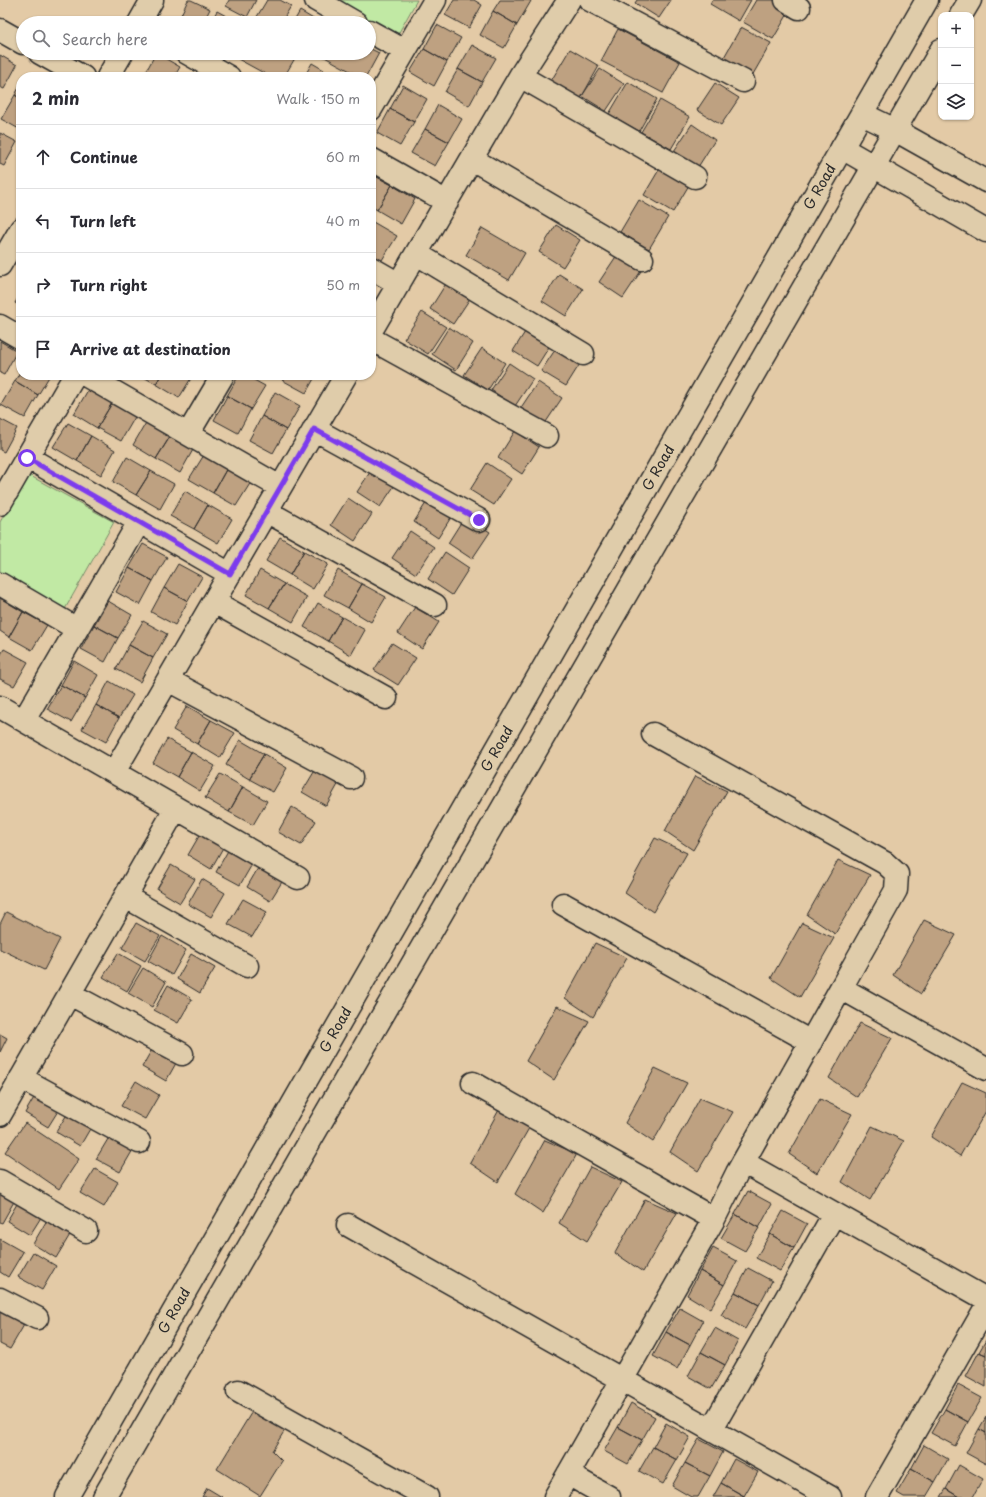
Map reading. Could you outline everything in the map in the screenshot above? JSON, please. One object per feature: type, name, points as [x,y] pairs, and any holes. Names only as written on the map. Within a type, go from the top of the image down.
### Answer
[{"type":"street","points":[[143,16],[152,0]]},
{"type":"street","points":[[316,0],[344,16]]},
{"type":"street","points":[[376,100],[435,0]]},
{"type":"street","points":[[376,323],[520,76],[569,0]]},
{"type":"street","points":[[590,0],[743,81]]},
{"type":"street","name":"G Road","points":[[67,1497],[927,0]]},
{"type":"street","points":[[963,12],[970,0]]},
{"type":"street","points":[[0,30],[16,39]]},
{"type":"street","points":[[376,35],[405,51]]},
{"type":"street","points":[[104,1497],[938,55]]},
{"type":"street","points":[[53,60],[74,72]]},
{"type":"street","points":[[111,72],[118,60]]},
{"type":"street","points":[[199,60],[220,72]]},
{"type":"street","points":[[520,76],[695,177]]},
{"type":"street","points":[[862,114],[895,130],[986,182]]},
{"type":"street","points":[[842,148],[986,231]]},
{"type":"street","points":[[472,159],[642,259]]},
{"type":"street","points":[[376,162],[447,202]]},
{"type":"street","points":[[0,265],[16,238]]},
{"type":"street","points":[[417,254],[583,354]]},
{"type":"street","points":[[376,271],[399,284]]},
{"type":"street","points":[[0,326],[16,335]]},
{"type":"street","points":[[376,342],[547,436]]},
{"type":"street","points":[[0,504],[72,380]]},
{"type":"street","points":[[94,380],[280,487]]},
{"type":"street","points":[[188,434],[220,380]]},
{"type":"street","points":[[114,772],[343,380]]},
{"type":"street","points":[[314,429],[479,520]]},
{"type":"street","points":[[27,458],[230,574]]},
{"type":"street","points":[[266,512],[435,605]]},
{"type":"street","points":[[24,720],[139,522]]},
{"type":"street","points":[[0,584],[77,629]]},
{"type":"street","points":[[214,602],[386,698]]},
{"type":"street","points":[[168,680],[351,778]]},
{"type":"street","points":[[0,707],[298,878]]},
{"type":"street","points":[[555,1497],[714,1219],[743,1162],[896,890],[897,874],[885,863],[653,734]]},
{"type":"street","points":[[0,1115],[176,808]]},
{"type":"street","points":[[126,897],[247,966]]},
{"type":"street","points":[[563,904],[810,1042]]},
{"type":"street","points":[[841,988],[986,1069]]},
{"type":"street","points":[[70,994],[182,1054]]},
{"type":"street","points":[[21,1078],[139,1142]]},
{"type":"street","points":[[473,1083],[714,1219]]},
{"type":"street","points":[[743,1162],[986,1299]]},
{"type":"street","points":[[0,1181],[86,1231]]},
{"type":"street","points":[[711,1430],[834,1214]]},
{"type":"street","points":[[348,1225],[830,1497]]},
{"type":"street","points":[[0,1299],[36,1318]]},
{"type":"street","points":[[877,1497],[986,1306]]},
{"type":"street","points":[[238,1391],[427,1497]]},
{"type":"street","points":[[568,1474],[609,1497]]},
{"type":"green space","points":[[331,0],[417,0],[397,36],[376,25],[376,16],[360,16]]},
{"type":"green space","points":[[27,474],[114,522],[65,609],[0,573],[0,522]]},
{"type":"building","points":[[188,0],[210,9],[206,16],[180,16]]},
{"type":"building","points":[[229,0],[256,0],[248,16],[226,6]]},
{"type":"building","points":[[267,0],[280,0],[291,6],[285,16],[257,16]]},
{"type":"building","points":[[454,0],[474,0],[482,5],[469,28],[445,15]]},
{"type":"building","points":[[500,0],[531,1],[517,25],[493,11]]},
{"type":"building","points":[[637,0],[671,0],[659,18],[635,3]]},
{"type":"building","points":[[712,0],[751,0],[739,21],[710,4]]},
{"type":"building","points":[[756,0],[779,0],[792,7],[773,39],[743,22]]},
{"type":"building","points":[[217,11],[226,16],[214,16]]},
{"type":"building","points":[[300,11],[308,16],[297,16]]},
{"type":"building","points":[[493,11],[517,25],[504,48],[480,35]]},
{"type":"building","points":[[437,25],[461,38],[447,62],[424,49]]},
{"type":"building","points":[[741,27],[771,43],[752,76],[723,59]]},
{"type":"building","points":[[618,29],[680,62],[663,93],[601,61]]},
{"type":"building","points":[[472,45],[496,58],[482,82],[458,69]]},
{"type":"building","points":[[424,49],[447,62],[434,86],[410,72]]},
{"type":"building","points":[[570,49],[599,66],[581,98],[551,81]]},
{"type":"building","points":[[376,52],[379,53],[376,59]]},
{"type":"building","points":[[0,55],[17,65],[4,89],[0,87]]},
{"type":"building","points":[[152,60],[168,60],[180,67],[177,72],[146,72]]},
{"type":"building","points":[[240,60],[294,60],[287,72],[262,72]]},
{"type":"building","points":[[330,60],[375,60],[369,72],[352,72]]},
{"type":"building","points":[[312,63],[324,70],[323,72],[307,72]]},
{"type":"building","points":[[458,69],[482,82],[469,106],[445,92]]},
{"type":"building","points":[[600,69],[624,84],[606,111],[582,96]]},
{"type":"building","points":[[628,82],[657,99],[639,131],[609,114]]},
{"type":"building","points":[[715,83],[739,98],[721,125],[697,110]]},
{"type":"building","points":[[403,85],[427,99],[414,122],[390,109]]},
{"type":"building","points":[[15,95],[16,127],[1,119]]},
{"type":"building","points":[[660,100],[690,117],[671,149],[641,132]]},
{"type":"building","points":[[438,105],[462,119],[449,142],[425,129]]},
{"type":"building","points":[[390,109],[414,122],[400,146],[377,133]]},
{"type":"building","points":[[692,124],[715,140],[698,167],[674,151]]},
{"type":"building","points":[[425,129],[449,142],[435,166],[411,153]]},
{"type":"building","points":[[0,133],[16,141],[16,144],[4,166],[0,164]]},
{"type":"building","points":[[663,163],[692,180],[673,212],[644,195]]},
{"type":"building","points":[[376,177],[392,185],[377,210],[376,209]]},
{"type":"building","points":[[392,185],[415,199],[401,224],[377,210]]},
{"type":"building","points":[[639,200],[668,217],[649,249],[620,232]]},
{"type":"building","points":[[376,224],[397,236],[382,260],[376,257]]},
{"type":"building","points":[[556,225],[580,240],[563,267],[539,252]]},
{"type":"building","points":[[482,228],[525,253],[509,280],[466,255]]},
{"type":"building","points":[[617,255],[641,271],[623,298],[599,282]]},
{"type":"building","points":[[559,274],[583,289],[566,316],[542,301]]},
{"type":"building","points":[[447,282],[471,297],[453,324],[430,309]]},
{"type":"building","points":[[422,312],[446,327],[428,354],[404,339]]},
{"type":"building","points":[[530,324],[554,339],[537,366],[513,351]]},
{"type":"building","points":[[449,327],[473,343],[456,370],[432,354]]},
{"type":"building","points":[[0,341],[16,350],[16,353],[4,375],[0,373]]},
{"type":"building","points":[[559,344],[583,359],[566,386],[541,371]]},
{"type":"building","points":[[482,348],[505,363],[488,390],[464,375]]},
{"type":"building","points":[[509,363],[533,379],[515,406],[491,390]]},
{"type":"building","points":[[16,379],[47,380],[38,395],[15,381]]},
{"type":"building","points":[[149,380],[158,380],[156,384]]},
{"type":"building","points":[[158,380],[190,380],[179,398],[156,384]]},
{"type":"building","points":[[236,380],[254,380],[265,386],[251,409],[227,396]]},
{"type":"building","points":[[282,380],[313,380],[306,393]]},
{"type":"building","points":[[15,381],[38,395],[25,418],[1,405]]},
{"type":"building","points":[[538,382],[562,398],[544,425],[520,409]]},
{"type":"building","points":[[88,390],[112,403],[97,428],[74,414]]},
{"type":"building","points":[[275,392],[300,406],[286,430],[262,416]]},
{"type":"building","points":[[227,396],[251,409],[238,433],[214,420]]},
{"type":"building","points":[[112,403],[135,417],[121,441],[97,428]]},
{"type":"building","points":[[262,416],[286,430],[273,453],[249,440]]},
{"type":"building","points":[[0,419],[17,428],[4,452],[0,450]]},
{"type":"building","points":[[147,421],[171,435],[156,459],[133,445]]},
{"type":"building","points":[[68,423],[91,436],[77,461],[53,447]]},
{"type":"building","points":[[515,431],[539,447],[522,474],[498,458]]},
{"type":"building","points":[[171,435],[194,448],[180,473],[156,459]]},
{"type":"building","points":[[91,436],[115,450],[101,475],[77,461]]},
{"type":"building","points":[[204,455],[227,468],[213,493],[189,479]]},
{"type":"building","points":[[127,457],[151,471],[136,495],[113,482]]},
{"type":"building","points":[[487,463],[511,479],[494,505],[470,490]]},
{"type":"building","points":[[374,466],[397,482],[380,507],[357,492]]},
{"type":"building","points":[[227,468],[251,482],[236,506],[213,493]]},
{"type":"building","points":[[151,471],[174,484],[160,509],[136,495]]},
{"type":"building","points":[[185,491],[208,505],[194,529],[170,516]]},
{"type":"building","points":[[431,495],[455,511],[438,538],[414,522]]},
{"type":"building","points":[[348,498],[372,514],[355,541],[331,525]]},
{"type":"building","points":[[208,505],[232,519],[218,543],[194,529]]},
{"type":"building","points":[[465,516],[490,532],[472,559],[448,543]]},
{"type":"building","points":[[410,531],[434,547],[416,574],[392,558]]},
{"type":"building","points":[[280,537],[304,551],[290,575],[266,561]]},
{"type":"building","points":[[143,544],[167,557],[153,581],[129,568]]},
{"type":"building","points":[[304,551],[328,564],[313,589],[290,575]]},
{"type":"building","points":[[445,552],[469,568],[452,595],[428,579]]},
{"type":"building","points":[[178,564],[202,577],[188,601],[164,588]]},
{"type":"building","points":[[129,568],[153,581],[140,605],[116,592]]},
{"type":"building","points":[[260,570],[284,584],[269,608],[246,595]]},
{"type":"building","points":[[338,570],[362,584],[348,608],[324,595]]},
{"type":"building","points":[[284,584],[307,597],[293,622],[269,608]]},
{"type":"building","points":[[362,584],[386,597],[371,622],[348,608]]},
{"type":"building","points":[[164,588],[188,601],[175,625],[151,612]]},
{"type":"building","points":[[0,598],[23,612],[9,637],[0,631]]},
{"type":"building","points":[[108,601],[132,615],[118,638],[94,625]]},
{"type":"building","points":[[318,603],[342,617],[328,641],[304,627]]},
{"type":"building","points":[[415,607],[439,622],[422,649],[398,633]]},
{"type":"building","points":[[23,612],[47,625],[32,650],[9,637]]},
{"type":"building","points":[[342,617],[365,630],[351,655],[328,641]]},
{"type":"building","points":[[143,621],[167,634],[153,658],[129,645]]},
{"type":"building","points":[[94,625],[118,638],[105,662],[81,649]]},
{"type":"building","points":[[392,643],[416,658],[398,685],[374,670]]},
{"type":"building","points":[[129,645],[153,658],[140,682],[116,669]]},
{"type":"building","points":[[4,649],[28,662],[14,686],[0,679],[0,656]]},
{"type":"building","points":[[74,661],[98,675],[85,698],[61,685]]},
{"type":"building","points":[[109,681],[133,695],[119,718],[96,705]]},
{"type":"building","points":[[61,685],[85,698],[71,722],[47,709]]},
{"type":"building","points":[[96,705],[119,718],[106,742],[82,729]]},
{"type":"building","points":[[187,706],[211,720],[197,744],[173,730]]},
{"type":"building","points":[[211,720],[235,733],[220,758],[197,744]]},
{"type":"building","points":[[167,739],[191,752],[177,777],[153,763]]},
{"type":"building","points":[[240,740],[264,754],[249,779],[226,765]]},
{"type":"building","points":[[191,752],[215,766],[200,791],[177,777]]},
{"type":"building","points":[[264,754],[287,768],[273,792],[249,779]]},
{"type":"building","points":[[317,767],[340,781],[326,806],[302,792]]},
{"type":"building","points":[[220,774],[243,787],[229,812],[205,798]]},
{"type":"building","points":[[695,776],[727,791],[693,850],[665,831]]},
{"type":"building","points":[[243,787],[267,801],[253,825],[229,812]]},
{"type":"building","points":[[292,807],[316,821],[301,845],[278,832]]},
{"type":"building","points":[[202,831],[225,844],[211,869],[188,855]]},
{"type":"building","points":[[655,838],[687,853],[653,912],[625,893]]},
{"type":"building","points":[[230,847],[254,861],[240,885],[216,872]]},
{"type":"building","points":[[838,860],[870,875],[835,934],[807,915]]},
{"type":"building","points":[[261,863],[285,877],[270,901],[247,887]]},
{"type":"building","points":[[171,865],[195,879],[180,903],[157,889]]},
{"type":"building","points":[[202,879],[225,893],[211,917],[188,904]]},
{"type":"building","points":[[243,899],[267,912],[252,937],[228,924]]},
{"type":"building","points":[[6,912],[60,939],[44,970],[0,949],[0,924]]},
{"type":"building","points":[[924,920],[956,935],[921,994],[893,975]]},
{"type":"building","points":[[136,923],[160,936],[145,961],[122,948]]},
{"type":"building","points":[[802,923],[834,938],[800,997],[771,978]]},
{"type":"building","points":[[162,936],[186,950],[172,975],[148,961]]},
{"type":"building","points":[[595,943],[627,958],[593,1017],[565,998]]},
{"type":"building","points":[[118,953],[141,966],[127,991],[103,977]]},
{"type":"building","points":[[191,954],[215,968],[200,993],[177,979]]},
{"type":"building","points":[[143,968],[166,982],[152,1007],[128,993]]},
{"type":"building","points":[[168,985],[192,999],[178,1023],[154,1010]]},
{"type":"building","points":[[557,1006],[589,1021],[554,1080],[526,1061]]},
{"type":"building","points":[[860,1023],[892,1038],[857,1097],[829,1078]]},
{"type":"building","points":[[0,1034],[7,1038],[0,1052]]},
{"type":"building","points":[[156,1042],[180,1056],[166,1081],[142,1067]]},
{"type":"building","points":[[655,1068],[687,1083],[653,1142],[625,1123]]},
{"type":"building","points":[[136,1081],[159,1095],[145,1119],[121,1106]]},
{"type":"building","points":[[962,1082],[986,1093],[986,1111],[960,1156],[931,1137]]},
{"type":"building","points":[[39,1089],[63,1103],[48,1127],[25,1113]]},
{"type":"building","points":[[700,1098],[733,1112],[698,1171],[670,1152]]},
{"type":"building","points":[[820,1099],[852,1114],[817,1173],[789,1154]]},
{"type":"building","points":[[71,1108],[94,1122],[80,1146],[56,1132]]},
{"type":"building","points":[[500,1108],[532,1123],[498,1182],[470,1163]]},
{"type":"building","points":[[25,1123],[79,1159],[59,1189],[5,1152]]},
{"type":"building","points":[[872,1126],[904,1141],[870,1200],[842,1182]]},
{"type":"building","points":[[111,1134],[134,1148],[120,1172],[96,1159]]},
{"type":"building","points":[[545,1140],[577,1154],[543,1213],[515,1194]]},
{"type":"building","points":[[590,1167],[622,1182],[587,1241],[559,1223]]},
{"type":"building","points":[[95,1169],[118,1182],[104,1207],[80,1193]]},
{"type":"building","points":[[0,1189],[16,1198],[2,1223],[0,1222]]},
{"type":"building","points":[[748,1191],[772,1204],[759,1228],[735,1214]]},
{"type":"building","points":[[21,1197],[45,1211],[30,1235],[7,1221]]},
{"type":"building","points":[[645,1199],[677,1213],[643,1272],[615,1253]]},
{"type":"building","points":[[783,1211],[807,1224],[794,1248],[770,1234]]},
{"type":"building","points":[[735,1214],[759,1228],[745,1251],[721,1238]]},
{"type":"building","points":[[47,1220],[71,1233],[56,1258],[33,1244]]},
{"type":"building","points":[[770,1234],[794,1248],[780,1271],[756,1258]]},
{"type":"building","points":[[0,1239],[23,1252],[8,1277],[0,1272]]},
{"type":"building","points":[[713,1248],[737,1261],[724,1285],[700,1271]]},
{"type":"building","points":[[33,1252],[56,1266],[42,1290],[18,1277]]},
{"type":"building","points":[[748,1268],[772,1281],[759,1305],[735,1292]]},
{"type":"building","points":[[700,1271],[724,1285],[710,1309],[687,1295]]},
{"type":"building","points":[[735,1292],[759,1305],[745,1329],[721,1315]]},
{"type":"building","points":[[680,1308],[703,1321],[690,1345],[666,1332]]},
{"type":"building","points":[[0,1311],[24,1325],[10,1349],[0,1344]]},
{"type":"building","points":[[715,1328],[738,1341],[725,1365],[701,1352]]},
{"type":"building","points":[[666,1332],[690,1345],[677,1369],[653,1356]]},
{"type":"building","points":[[986,1340],[986,1355],[979,1352]]},
{"type":"building","points":[[701,1352],[725,1365],[711,1389],[688,1376]]},
{"type":"building","points":[[979,1352],[986,1355],[986,1387],[966,1376]]},
{"type":"building","points":[[958,1385],[982,1398],[968,1422],[945,1409]]},
{"type":"building","points":[[631,1403],[655,1417],[642,1440],[618,1427]]},
{"type":"building","points":[[256,1405],[288,1425],[272,1451],[282,1461],[260,1496],[217,1469]]},
{"type":"building","points":[[945,1409],[968,1422],[955,1446],[931,1433]]},
{"type":"building","points":[[986,1417],[986,1433],[979,1429]]},
{"type":"building","points":[[666,1423],[690,1437],[677,1460],[653,1447]]},
{"type":"building","points":[[618,1427],[642,1440],[628,1464],[604,1451]]},
{"type":"building","points":[[979,1429],[986,1433],[986,1464],[966,1453]]},
{"type":"building","points":[[699,1439],[723,1452],[710,1476],[685,1463]]},
{"type":"building","points":[[924,1445],[948,1459],[935,1482],[911,1469]]},
{"type":"building","points":[[653,1447],[677,1460],[663,1484],[639,1471]]},
{"type":"building","points":[[734,1459],[758,1472],[744,1496],[721,1483]]},
{"type":"building","points":[[685,1463],[710,1476],[698,1497],[691,1497],[672,1486]]},
{"type":"building","points":[[959,1465],[983,1479],[973,1497],[959,1497],[946,1489]]},
{"type":"building","points":[[911,1469],[935,1482],[926,1497],[904,1497],[897,1493]]},
{"type":"building","points":[[721,1483],[744,1496],[744,1497],[713,1497]]},
{"type":"building","points":[[207,1488],[222,1497],[202,1497]]},
{"type":"building","points":[[946,1489],[959,1497],[941,1497]]},
{"type":"route","points":[[27,458],[230,574],[314,429],[479,520]]}]
